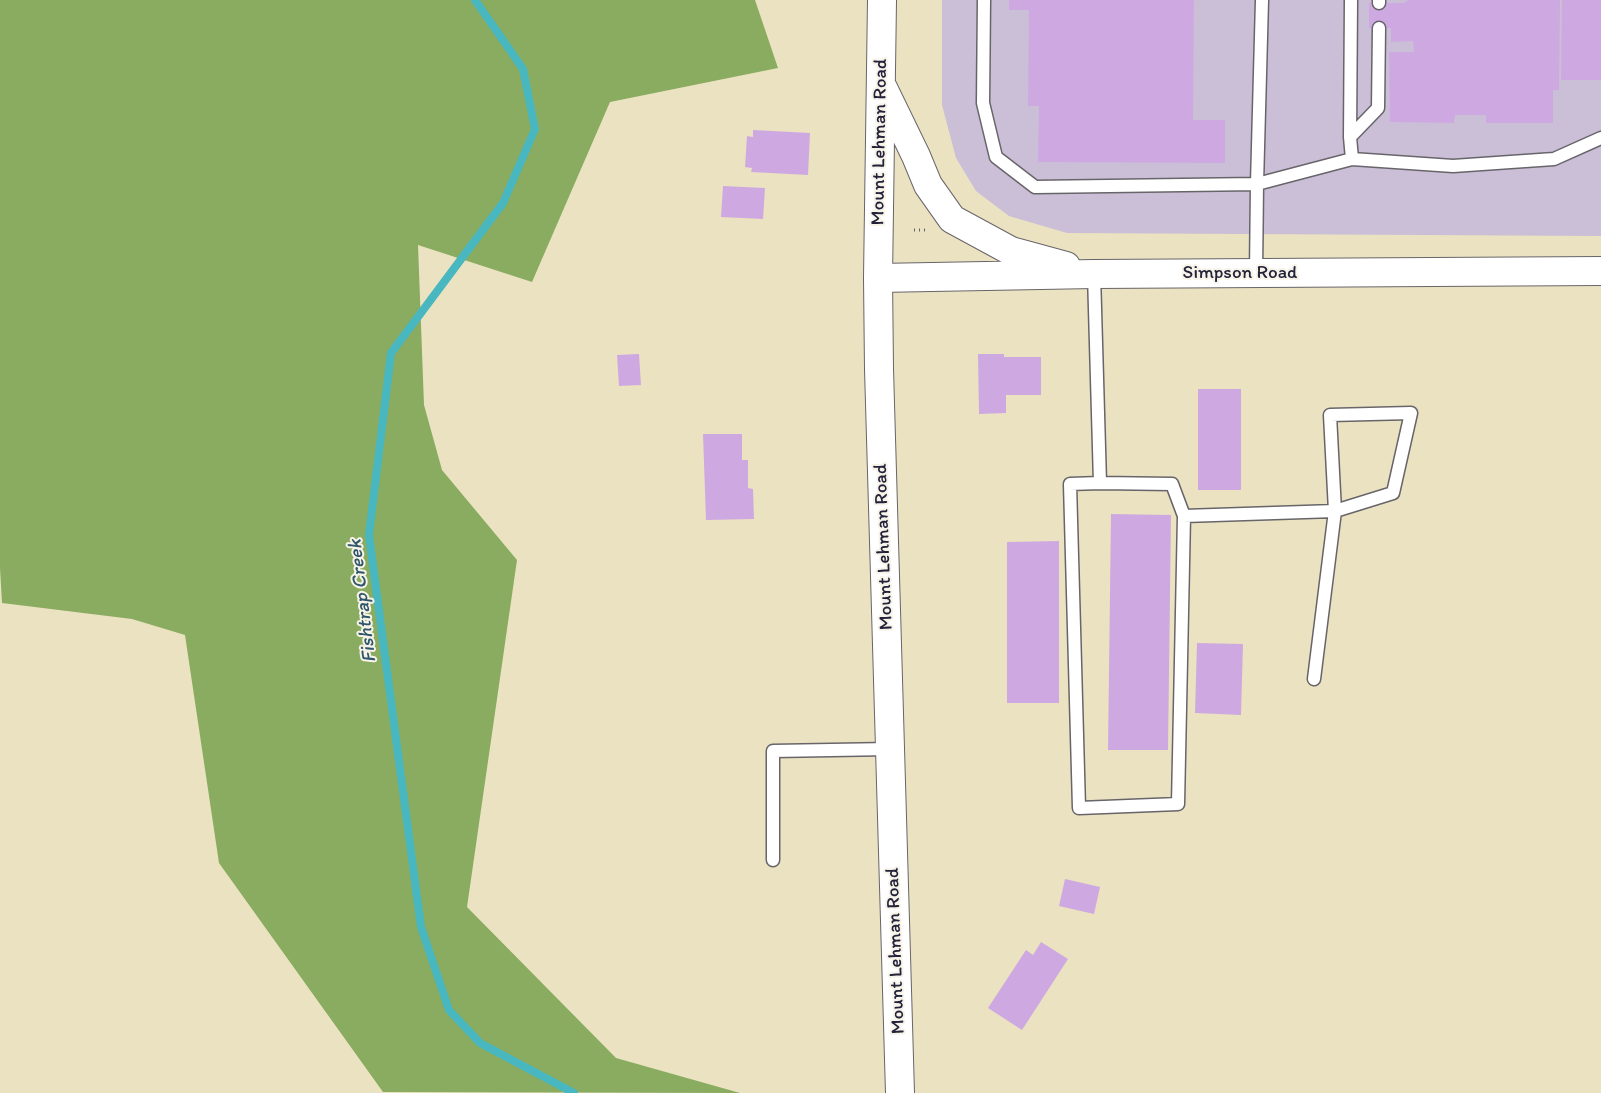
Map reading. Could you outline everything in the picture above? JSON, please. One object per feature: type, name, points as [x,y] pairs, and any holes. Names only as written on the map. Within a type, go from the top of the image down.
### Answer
[{"type":"main road","name":"Mount Lehman Road","points":[[882,0],[878,278],[879,369],[900,1093]]},
{"type":"main road","points":[[881,85],[928,185],[952,219],[1011,251],[1094,274]]},
{"type":"main road","name":"Simpson Road","points":[[878,278],[1094,274],[1601,271]]},
{"type":"lane","points":[[984,0],[983,103],[996,157],[1034,187],[1257,184],[1352,160],[1453,166],[1554,159],[1601,138]]},
{"type":"lane","points":[[1256,274],[1262,0]]},
{"type":"lane","points":[[1351,0],[1350,137],[1352,160]]},
{"type":"lane","points":[[1350,137],[1378,108],[1379,28]]},
{"type":"lane","points":[[1094,274],[1100,483]]},
{"type":"lane","points":[[1184,516],[1335,512],[1393,493],[1410,413],[1330,415],[1335,512],[1314,679]]},
{"type":"lane","points":[[1100,483],[1172,484],[1184,516],[1178,804],[1079,808],[1070,484],[1100,483]]},
{"type":"lane","points":[[773,860],[773,751],[890,750]]},
{"type":"shaded area","points":[[942,0],[1601,0],[1601,236],[1067,233],[1009,216],[976,191],[956,158],[942,105]]},
{"type":"green space","points":[[0,0],[755,0],[778,68],[610,102],[532,282],[418,245],[424,405],[442,470],[517,560],[467,907],[616,1058],[740,1093],[383,1092],[219,863],[185,635],[132,619],[2,603],[0,568]]},
{"type":"building","points":[[1009,0],[1194,0],[1193,120],[1225,120],[1225,163],[1038,162],[1039,106],[1028,106],[1029,10],[1009,10]]},
{"type":"building","points":[[1408,0],[1560,0],[1559,90],[1553,90],[1553,123],[1486,123],[1486,115],[1455,115],[1454,123],[1390,122],[1389,52],[1414,52],[1413,41],[1391,42],[1391,28],[1369,28],[1369,3],[1404,3]]},
{"type":"building","points":[[1562,0],[1601,0],[1601,80],[1561,80]]},
{"type":"building","points":[[753,130],[810,133],[808,175],[751,172],[752,168],[745,167],[747,136],[753,137]]},
{"type":"building","points":[[723,186],[765,188],[763,219],[721,217]]},
{"type":"building","points":[[639,354],[641,385],[619,386],[617,355]]},
{"type":"building","points":[[978,354],[1004,354],[1004,357],[1041,357],[1041,395],[1006,395],[1006,413],[979,414]]},
{"type":"building","points":[[1198,389],[1241,389],[1241,490],[1198,490]]},
{"type":"building","points":[[703,434],[742,434],[742,460],[748,460],[748,488],[753,489],[754,519],[706,520]]},
{"type":"building","points":[[1111,514],[1171,515],[1168,750],[1108,750]]},
{"type":"building","points":[[1059,541],[1059,703],[1007,703],[1007,542]]},
{"type":"building","points":[[1197,643],[1243,644],[1241,715],[1195,713]]},
{"type":"building","points":[[1065,879],[1100,887],[1094,914],[1059,906]]},
{"type":"building","points":[[1041,942],[1068,959],[1022,1030],[988,1008],[1026,950],[1033,955]]},
{"type":"waterway","name":"Fishtrap Creek","points":[[475,0],[523,69],[535,129],[503,203],[391,353],[369,535],[421,927],[449,1010],[480,1043],[574,1093]]}]
